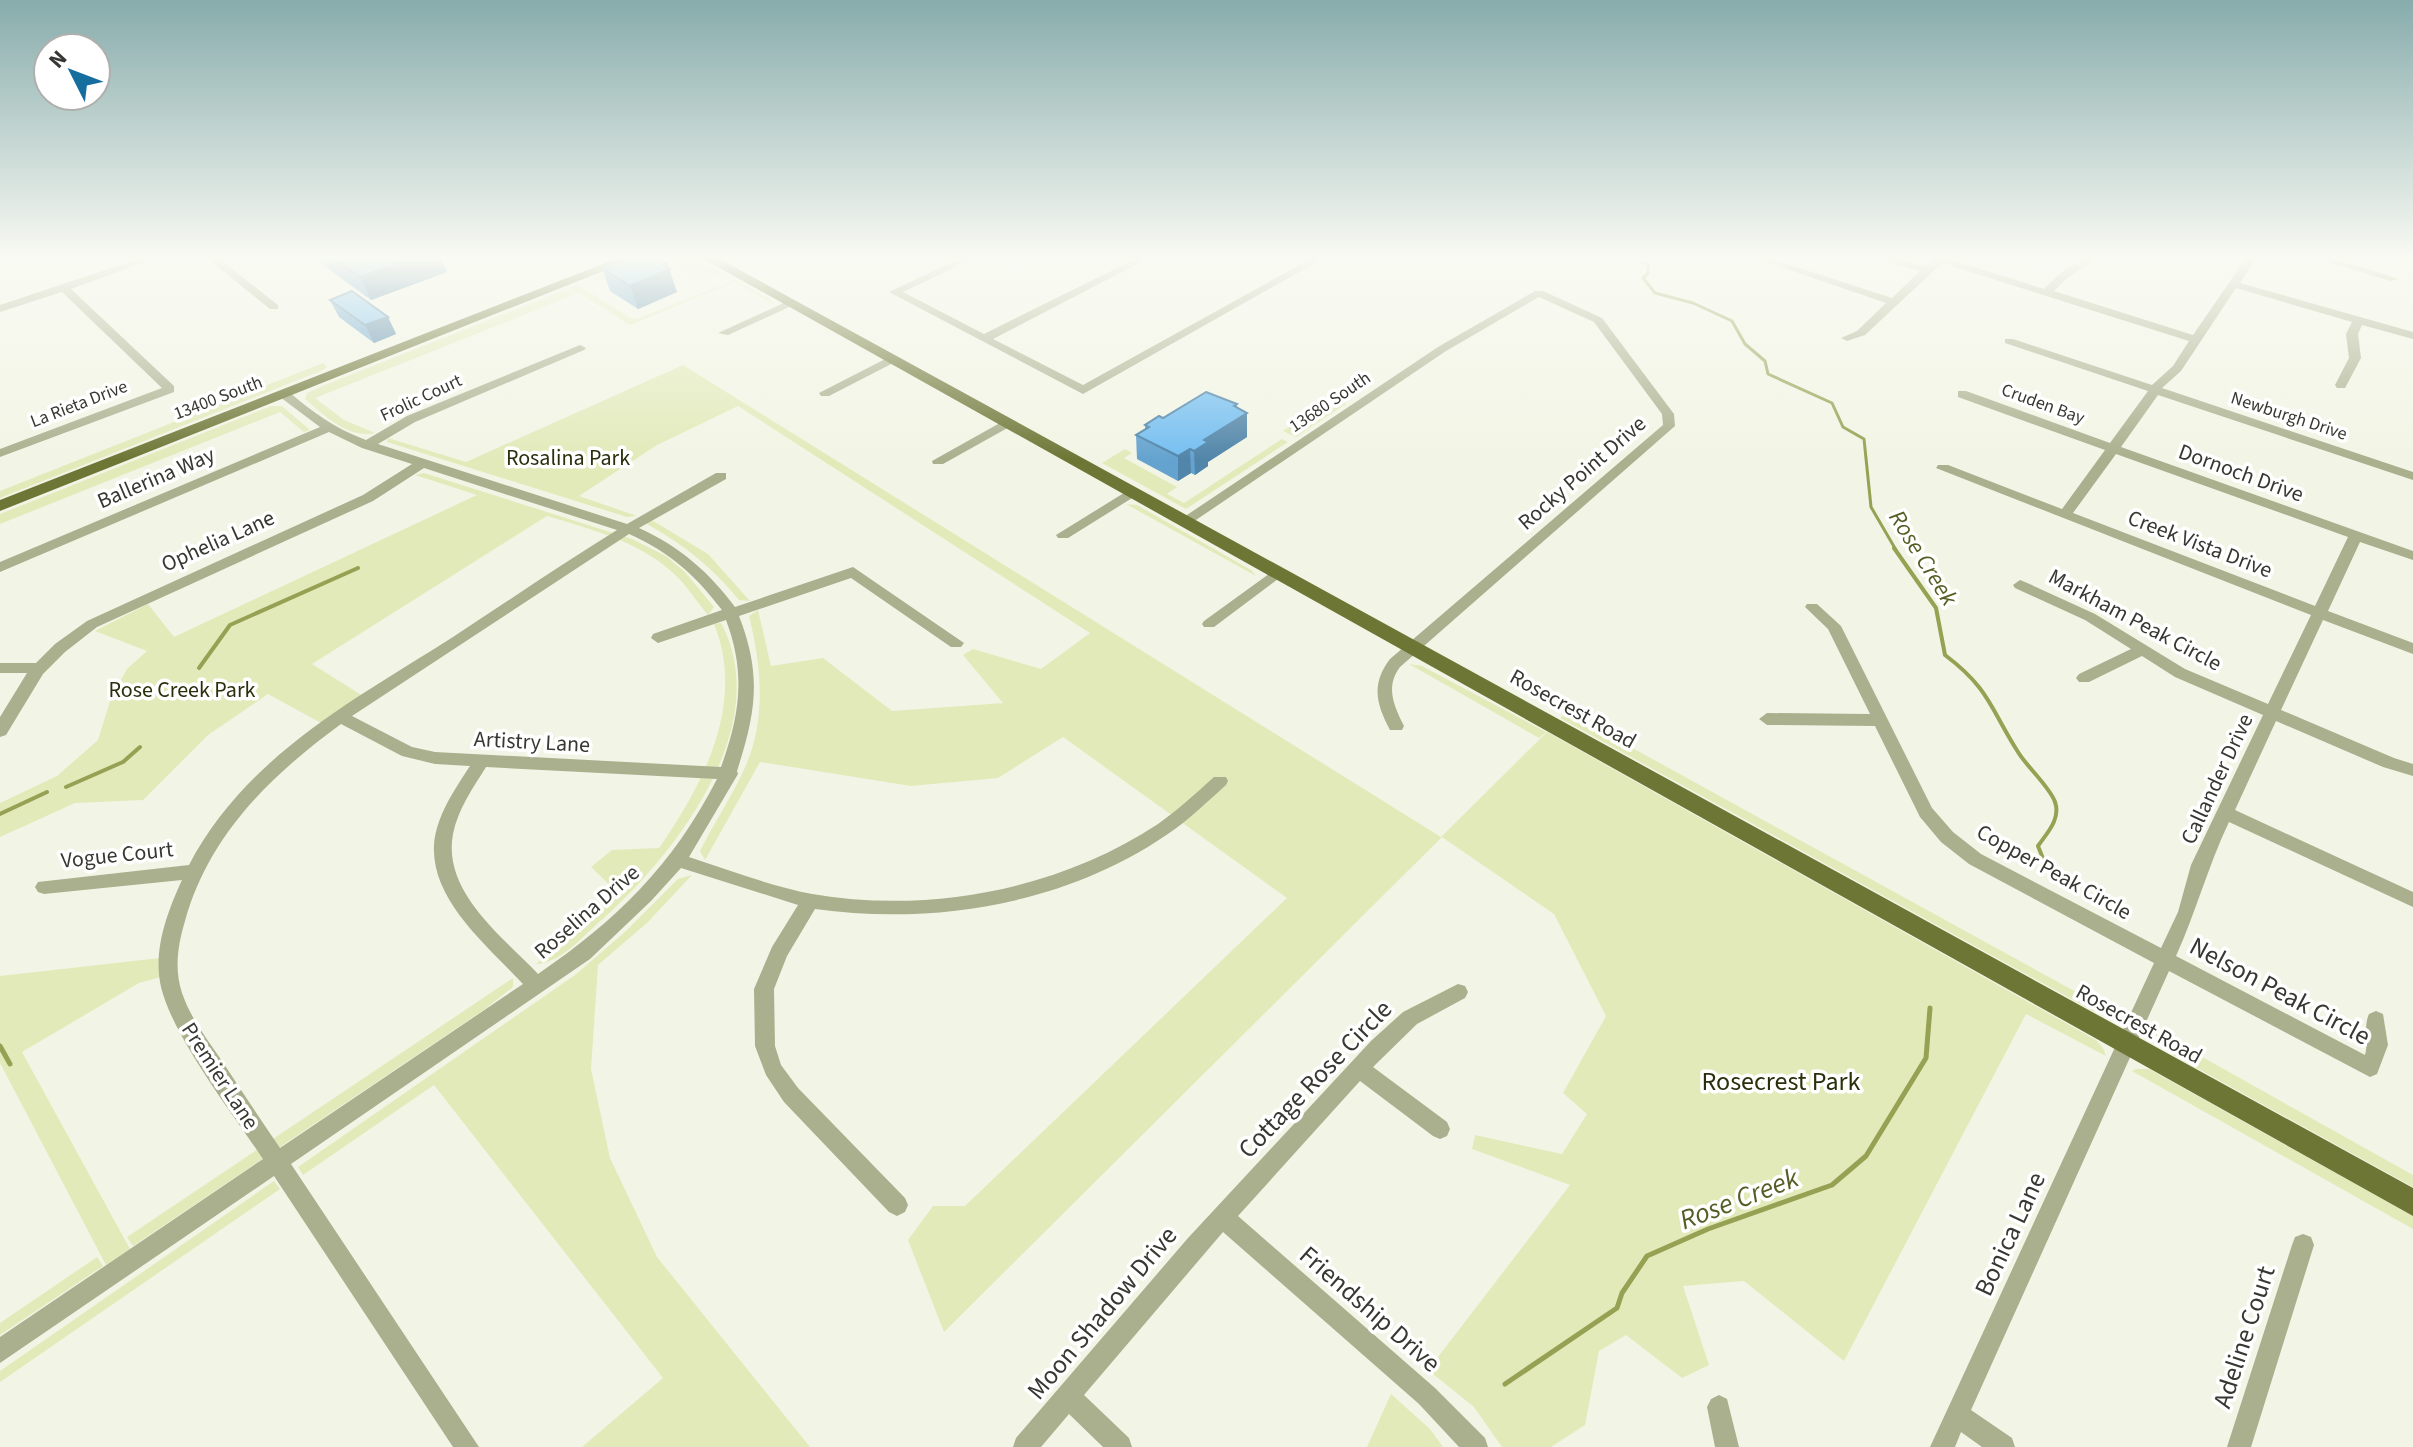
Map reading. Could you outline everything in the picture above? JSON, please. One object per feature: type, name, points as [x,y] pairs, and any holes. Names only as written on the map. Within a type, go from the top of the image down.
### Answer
[{"type":"main road","points":[[338,364],[442,326]]},
{"type":"main road","name":"13400 South","points":[[0,506],[457,326]]},
{"type":"main road","name":"Rosecrest Road","points":[[833,326],[2413,1203]]},
{"type":"street","name":"La Rieta Drive","points":[[0,453],[170,389],[103,326]]},
{"type":"street","points":[[724,333],[741,326]]},
{"type":"street","points":[[958,326],[1083,390],[1198,326]]},
{"type":"street","points":[[984,339],[1011,326]]},
{"type":"street","name":"13680 South","points":[[1185,521],[1442,349],[1483,326]]},
{"type":"street","name":"Rocky Point Drive","points":[[1411,647],[1665,430],[1671,421],[1603,326]]},
{"type":"street","points":[[1847,338],[1861,333],[1869,326]]},
{"type":"street","points":[[2151,326],[2197,340]]},
{"type":"street","points":[[2065,515],[2154,390],[2177,368],[2206,326]]},
{"type":"street","points":[[2341,385],[2355,358],[2352,334],[2356,326]]},
{"type":"street","points":[[2377,326],[2413,336]]},
{"type":"street","name":"Newburgh Drive","points":[[2009,341],[2413,476]]},
{"type":"street","name":"Frolic Court","points":[[367,445],[411,419],[580,348]]},
{"type":"street","points":[[825,393],[893,359]]},
{"type":"street","name":"Roselina Drive","points":[[0,1351],[583,953],[640,902],[677,860],[730,774],[744,734],[749,668],[744,640],[733,613],[701,573],[681,557],[628,528],[367,445],[328,428],[284,394]]},
{"type":"street","name":"Cruden Bay","points":[[1962,394],[2112,448]]},
{"type":"street","points":[[938,461],[1007,423]]},
{"type":"street","name":"Ballerina Way","points":[[0,567],[328,428]]},
{"type":"street","name":"Dornoch Drive","points":[[2112,448],[2413,556]]},
{"type":"street","name":"Ophelia Lane","points":[[0,731],[37,668],[60,646],[92,624],[368,498],[423,463]]},
{"type":"street","name":"Creek Vista Drive","points":[[1943,468],[2413,649]]},
{"type":"street","name":"Premier Lane","points":[[467,1447],[182,1019],[168,975],[169,949],[181,905],[196,871],[231,812],[281,762],[341,717],[628,528],[721,476]]},
{"type":"street","points":[[1063,535],[1132,492]]},
{"type":"street","name":"Callander Drive","points":[[2127,1044],[2190,904],[2200,865],[2356,535]]},
{"type":"street","points":[[658,638],[853,572],[956,643]]},
{"type":"street","points":[[1209,624],[1277,573]]},
{"type":"street","name":"Markham Peak Circle","points":[[2020,585],[2090,617],[2140,651],[2180,673],[2389,763],[2413,770]]},
{"type":"street","name":"Copper Peak Circle","points":[[1812,607],[1834,626],[1926,812],[1961,848],[1991,870],[2165,961]]},
{"type":"street","points":[[1396,726],[1385,704],[1383,684],[1390,668],[1411,647]]},
{"type":"street","points":[[2084,678],[2140,651]]},
{"type":"street","points":[[0,668],[37,668]]},
{"type":"street","name":"Artistry Lane","points":[[341,717],[408,752],[435,758],[730,774]]},
{"type":"street","points":[[1767,719],[1879,720]]},
{"type":"street","points":[[481,762],[454,808],[446,830],[443,846],[446,874],[464,905],[537,986]]},
{"type":"street","points":[[677,860],[810,901],[867,908],[935,908],[994,898],[1063,878],[1113,857],[1161,830],[1220,781]]},
{"type":"street","points":[[2226,813],[2413,900]]},
{"type":"street","name":"Vogue Court","points":[[44,887],[196,871]]},
{"type":"street","points":[[810,901],[779,953],[764,989],[765,1046],[773,1069],[791,1095],[897,1205]]},
{"type":"street","name":"Nelson Peak Circle","points":[[2165,961],[2370,1068],[2378,1045],[2376,1020]]},
{"type":"street","name":"Cottage Rose Circle","points":[[1222,1217],[1399,1027],[1458,992]]},
{"type":"street","name":"Bonica Lane","points":[[1942,1447],[2127,1044]]},
{"type":"street","points":[[1359,1068],[1440,1129]]},
{"type":"street","name":"Moon Shadow Drive","points":[[1025,1447],[1222,1217]]},
{"type":"street","name":"Friendship Drive","points":[[1222,1217],[1427,1396],[1476,1447]]},
{"type":"street","name":"Adeline Court","points":[[2239,1447],[2303,1245]]},
{"type":"street","points":[[1068,1396],[1120,1447]]},
{"type":"street","points":[[1719,1407],[1727,1447]]},
{"type":"street","points":[[1957,1414],[2003,1447]]},
{"type":"green space","points":[[474,326],[497,326],[315,398],[344,420],[375,433],[346,429],[305,399],[307,393]]},
{"type":"green space","points":[[323,363],[327,367],[321,371],[0,498],[0,491]]},
{"type":"green space","name":"Rosecrest Park","points":[[683,365],[1441,837],[1547,732],[2096,1040],[2106,1056],[2026,1014],[1844,1361],[1744,1281],[1683,1286],[1709,1365],[1682,1378],[1626,1335],[1599,1351],[1585,1425],[1551,1447],[1502,1447],[1474,1407],[1428,1370],[1570,1185],[1472,1149],[1475,1135],[1562,1154],[1587,1114],[1563,1093],[1606,1016],[1554,914],[1442,837],[944,1332],[908,1240],[933,1206],[965,1206],[1287,898],[1063,737],[998,778],[911,786],[760,762],[705,860],[700,851],[742,774],[755,736],[759,716],[759,676],[749,616],[758,610],[771,666],[823,658],[892,711],[1003,703],[963,655],[973,649],[1041,669],[1090,633],[738,406],[657,445],[579,496],[637,516],[627,517],[387,442],[388,438],[466,462]]},
{"type":"green space","points":[[1334,398],[1346,404],[1296,437],[1283,431]]},
{"type":"green space","points":[[271,406],[282,406],[310,430],[304,432],[280,412],[0,524],[0,514]]},
{"type":"green space","points":[[1282,439],[1288,442],[1186,509],[1102,463],[1125,449],[1132,453],[1124,458],[1177,487],[1167,494],[1184,503]]},
{"type":"green space","name":"Rose Creek Park","points":[[424,473],[632,539],[666,556],[685,572],[714,607],[708,615],[677,577],[644,552],[613,537],[547,516],[312,664],[363,696],[323,724],[268,694],[208,735],[143,800],[75,803],[0,837],[0,803],[57,776],[98,740],[111,698],[127,669],[147,651],[95,631],[148,604],[174,637],[477,495],[415,475]]},
{"type":"green space","points":[[1126,504],[1137,505],[1251,570],[1256,576]]},
{"type":"green space","points":[[650,519],[708,554],[750,601],[739,600],[697,558],[647,524]]},
{"type":"green space","points":[[721,623],[735,663],[736,705],[726,748],[708,789],[683,829],[625,898],[569,950],[553,960],[536,964],[619,894],[591,867],[612,850],[659,848],[691,797],[705,769],[723,712],[723,654],[714,624]]},
{"type":"green space","points":[[1409,664],[1422,666],[1546,732],[1539,738]]},
{"type":"green space","points":[[1567,712],[2118,1015],[2097,1013],[1560,718]]},
{"type":"green space","points":[[692,875],[647,923],[598,965],[591,1069],[610,1158],[657,1257],[810,1447],[582,1447],[663,1378],[434,1085],[303,1175],[298,1167],[575,975],[626,931],[678,879]]},
{"type":"green space","points":[[169,957],[168,975],[139,983],[22,1052],[130,1249],[106,1265],[0,1063],[0,976]]},
{"type":"green space","points":[[513,978],[513,987],[485,1009],[133,1246],[127,1237]]},
{"type":"green space","points":[[2154,1030],[2413,1175],[2413,1187],[2175,1056],[2159,1045]]},
{"type":"green space","points":[[2149,1069],[2413,1216],[2413,1229],[2132,1071]]},
{"type":"green space","points":[[274,1181],[280,1189],[0,1382],[0,1371]]},
{"type":"green space","points":[[97,1257],[103,1266],[0,1335],[0,1323]]},
{"type":"green space","points":[[1391,1394],[1430,1429],[1443,1447],[1367,1447]]},
{"type":"building","points":[[1206,392],[1237,404],[1234,406],[1247,413],[1204,440],[1208,442],[1194,451],[1190,449],[1178,456],[1136,435],[1159,416],[1163,418]]},
{"type":"waterway","name":"Rose Creek","points":[[1735,326],[1745,344],[1765,361],[1768,374],[1832,403],[1843,427],[1864,439],[1871,507],[1896,550]]},
{"type":"waterway","name":"Rose Creek","points":[[1894,548],[1936,608],[1945,655],[1980,689],[2018,752],[2055,802],[2055,820],[2038,846],[2048,871]]},
{"type":"waterway","points":[[199,668],[230,625],[358,568]]},
{"type":"waterway","points":[[66,787],[123,762],[140,747]]},
{"type":"waterway","points":[[0,814],[47,792]]},
{"type":"waterway","name":"Rose Creek","points":[[1505,1384],[1617,1308],[1622,1293],[1647,1256],[1708,1229],[1832,1185],[1866,1156],[1926,1058],[1930,1008]]},
{"type":"waterway","points":[[0,1046],[10,1064]]},
{"type":"park label","name":"Rosalina Park","points":[[568,458]]}]
